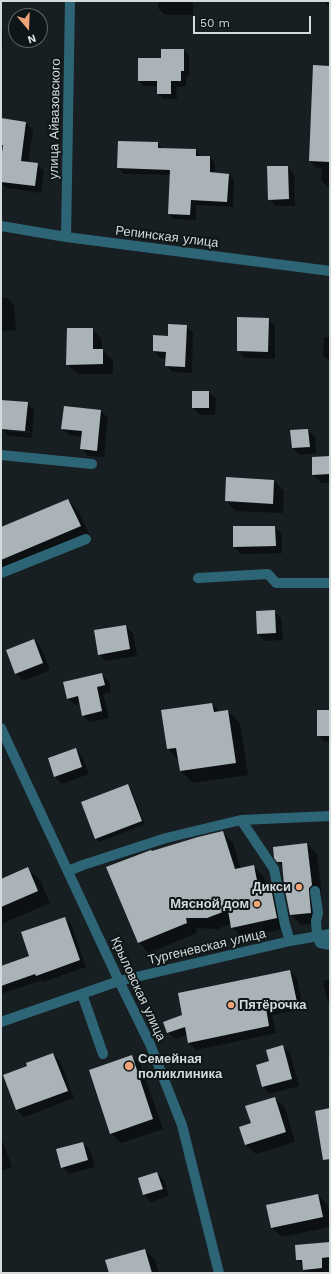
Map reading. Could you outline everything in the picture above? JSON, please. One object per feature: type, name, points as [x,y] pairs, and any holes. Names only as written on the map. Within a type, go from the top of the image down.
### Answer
[{"type":"street","name":"улица Айвазовского","points":[[66,237],[70,1]]},
{"type":"street","name":"Репинская улица","points":[[1,226],[66,237],[330,271]]},
{"type":"street","points":[[1,455],[92,464]]},
{"type":"street","points":[[1,573],[86,539]]},
{"type":"street","points":[[198,578],[268,574],[276,583],[330,583]]},
{"type":"street","name":"Крыловская улица","points":[[1,728],[150,1044],[182,1125],[219,1273]]},
{"type":"street","points":[[68,871],[166,838],[241,820],[330,816]]},
{"type":"street","points":[[241,820],[274,869],[285,925],[290,941]]},
{"type":"street","points":[[315,891],[318,913],[316,921],[317,936],[320,943],[330,945]]},
{"type":"street","name":"Тургеневская улица","points":[[1,1022],[119,981],[290,941],[330,934]]},
{"type":"street","points":[[82,994],[103,1054]]},
{"type":"building","points":[[161,49],[184,49],[184,71],[181,71],[181,81],[171,81],[171,94],[157,94],[157,81],[138,81],[138,58],[161,58]]},
{"type":"building","points":[[313,65],[330,66],[330,162],[309,161]]},
{"type":"building","points":[[1,118],[26,122],[21,161],[38,163],[35,186],[1,182],[3,145],[1,145]]},
{"type":"building","points":[[118,141],[158,142],[158,148],[196,149],[196,156],[210,156],[210,172],[229,174],[227,202],[191,200],[190,215],[168,214],[170,170],[117,168]]},
{"type":"building","points":[[267,166],[288,166],[289,199],[268,200]]},
{"type":"building","points":[[237,317],[269,318],[268,352],[237,351]]},
{"type":"building","points":[[168,324],[187,325],[185,367],[165,366],[166,352],[153,351],[153,335],[168,336]]},
{"type":"building","points":[[67,328],[93,328],[93,349],[103,349],[103,364],[66,365]]},
{"type":"building","points":[[192,391],[209,391],[209,408],[192,408]]},
{"type":"building","points":[[1,400],[28,402],[25,431],[1,429]]},
{"type":"building","points":[[64,406],[101,410],[97,451],[80,449],[82,431],[61,429]]},
{"type":"building","points":[[308,429],[310,447],[292,448],[290,430]]},
{"type":"building","points":[[330,456],[330,474],[312,475],[312,457]]},
{"type":"building","points":[[226,477],[274,480],[273,504],[225,501]]},
{"type":"building","points":[[68,499],[81,526],[1,560],[1,527]]},
{"type":"building","points":[[233,526],[275,526],[276,546],[233,547]]},
{"type":"building","points":[[275,610],[276,633],[257,634],[256,611]]},
{"type":"building","points":[[126,625],[130,649],[98,655],[94,630]]},
{"type":"building","points":[[34,639],[43,663],[15,674],[6,650]]},
{"type":"building","points":[[102,673],[105,685],[97,687],[102,711],[82,716],[78,696],[67,699],[63,682]]},
{"type":"building","points":[[212,703],[214,712],[228,710],[236,763],[180,771],[176,748],[167,749],[161,710]]},
{"type":"building","points":[[317,710],[330,710],[330,736],[317,736]]},
{"type":"building","points":[[76,748],[82,767],[54,777],[48,758]]},
{"type":"building","points":[[128,784],[142,821],[95,839],[81,802]]},
{"type":"building","points":[[223,831],[235,869],[254,865],[259,891],[271,888],[277,918],[231,928],[228,910],[207,918],[186,918],[187,923],[138,943],[106,867],[151,850],[152,851]]},
{"type":"building","name":"Дикси","points":[[307,843],[312,885],[309,888],[311,913],[290,915],[284,885],[282,862],[277,862],[274,858],[273,847]]},
{"type":"building","points":[[28,867],[38,891],[1,907],[1,879]]},
{"type":"building","points":[[65,917],[80,960],[36,976],[35,974],[1,986],[1,966],[29,956],[21,932]]},
{"type":"building","name":"Пятёрочка","points":[[290,970],[297,1002],[266,1008],[269,1026],[188,1043],[185,1027],[167,1033],[163,1022],[182,1015],[178,993]]},
{"type":"building","points":[[283,1045],[292,1079],[262,1087],[256,1065],[269,1061],[266,1050]]},
{"type":"building","points":[[53,1053],[68,1091],[16,1110],[3,1075],[27,1066],[26,1063]]},
{"type":"building","points":[[132,1055],[153,1119],[110,1134],[89,1070]]},
{"type":"building","points":[[275,1097],[286,1132],[245,1145],[239,1127],[251,1123],[245,1106]]},
{"type":"building","points":[[330,1108],[330,1159],[323,1160],[315,1111]]},
{"type":"building","points":[[83,1142],[88,1160],[61,1168],[56,1149]]},
{"type":"building","points":[[157,1172],[163,1189],[143,1195],[138,1178]]},
{"type":"building","points":[[318,1194],[323,1217],[271,1228],[266,1205]]},
{"type":"building","points":[[330,1242],[330,1257],[322,1258],[322,1268],[303,1270],[302,1260],[296,1260],[295,1245]]},
{"type":"building","points":[[145,1249],[152,1273],[109,1273],[105,1260]]},
{"type":"place","name":"Дикси","points":[[299,887]]},
{"type":"place","name":"Мясной дом","points":[[257,904]]},
{"type":"place","name":"Пятёрочка","points":[[231,1005]]},
{"type":"place","name":"Семейная поликлиника","points":[[129,1066]]}]
